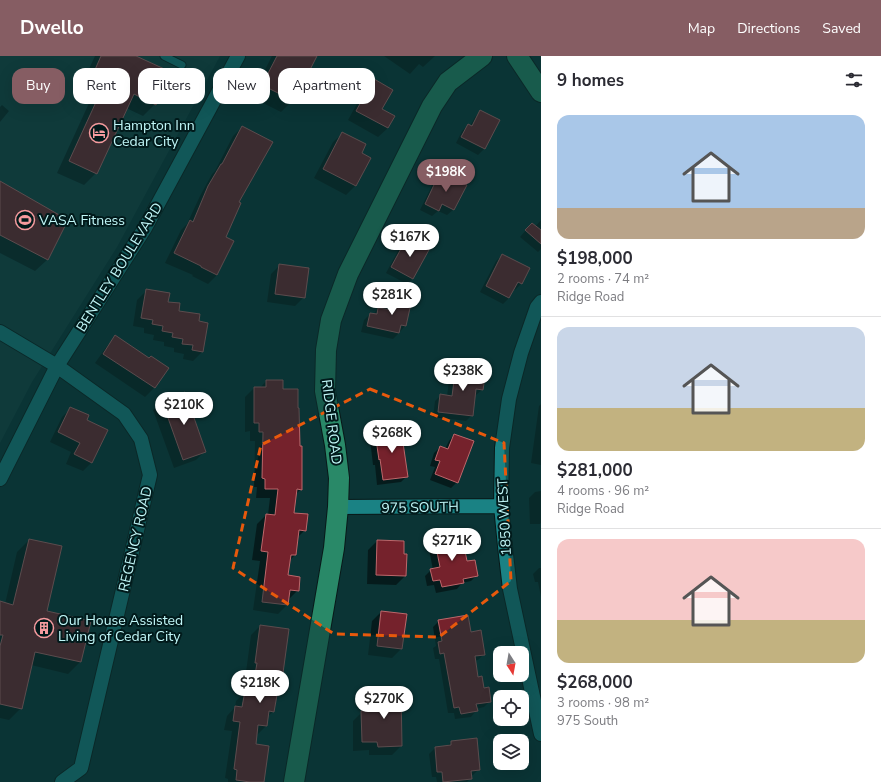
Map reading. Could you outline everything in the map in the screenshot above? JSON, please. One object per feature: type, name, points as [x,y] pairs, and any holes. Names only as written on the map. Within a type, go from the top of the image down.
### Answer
[{"type":"street","name":"BENTLEY BOULEVARD","points":[[0,478],[57,366],[145,228],[237,56]]},
{"type":"street","name":"RIDGE ROAD","points":[[294,782],[334,548],[338,507],[338,478],[335,445],[325,391],[326,350],[331,320],[348,274],[432,106],[448,82],[482,56]]},
{"type":"street","points":[[517,56],[541,92]]},
{"type":"street","name":"1850 WEST","points":[[541,302],[521,353],[509,399],[502,448],[501,506],[510,589],[541,734]]},
{"type":"street","name":"REGENCY ROAD","points":[[0,332],[57,366],[124,414],[142,439],[150,475],[81,768],[62,782]]},
{"type":"street","name":"975 SOUTH","points":[[338,507],[501,506]]},
{"type":"lane","points":[[164,56],[182,65]]},
{"type":"highlighted area","points":[[370,389],[504,443],[511,581],[439,637],[334,634],[233,568],[261,445]]},
{"type":"shaded area","points":[[0,56],[220,56],[205,84],[205,68],[138,68],[138,104],[194,104],[117,247],[32,382],[0,443]]},
{"type":"building","name":"Hampton Inn Cedar City","points":[[101,56],[136,56],[162,68],[138,68],[138,96],[134,94],[130,103],[130,68],[96,68]]},
{"type":"building","points":[[277,56],[317,56],[311,68],[278,68],[278,93],[270,89],[270,70]]},
{"type":"building","points":[[375,80],[393,90],[382,109],[395,116],[388,128],[356,111],[360,104],[375,104]]},
{"type":"building","name":"Hampton Inn Cedar City","points":[[95,104],[129,104],[97,174],[69,161]]},
{"type":"building","points":[[480,110],[500,120],[485,149],[461,137],[468,124],[472,126]]},
{"type":"building","points":[[242,126],[273,142],[239,202],[241,203],[226,237],[234,241],[217,275],[174,253],[190,220],[193,222],[208,186],[222,164]]},
{"type":"building","points":[[342,132],[366,144],[362,153],[371,158],[356,186],[323,169]]},
{"type":"building","points":[[440,172],[467,185],[454,210],[442,204],[439,211],[425,204]]},
{"type":"building","points":[[0,181],[68,220],[48,260],[0,235]]},
{"type":"building","points":[[532,223],[541,230],[541,244],[525,230]]},
{"type":"building","points":[[408,236],[430,248],[413,279],[391,267]]},
{"type":"building","points":[[502,254],[530,268],[522,284],[518,282],[509,298],[486,286]]},
{"type":"building","points":[[279,264],[309,268],[305,298],[275,294]]},
{"type":"building","points":[[146,289],[170,293],[168,302],[180,303],[179,311],[200,314],[199,321],[208,323],[203,352],[192,350],[193,345],[182,344],[183,339],[172,337],[173,333],[162,331],[163,326],[152,324],[153,320],[141,318]]},
{"type":"building","points":[[396,296],[412,299],[406,326],[401,325],[399,333],[367,326],[370,313],[377,314],[378,308],[393,310]]},
{"type":"building","points":[[115,335],[149,358],[151,356],[169,368],[155,388],[103,354]]},
{"type":"building","points":[[456,366],[486,370],[483,390],[476,389],[473,416],[438,412],[440,394],[452,396]]},
{"type":"building","points":[[266,380],[283,380],[283,389],[298,389],[300,446],[302,446],[302,490],[297,489],[294,513],[308,514],[306,531],[299,530],[296,555],[291,555],[288,575],[300,577],[299,591],[290,590],[288,605],[262,602],[268,552],[261,551],[266,514],[275,515],[278,489],[265,489],[265,479],[262,478],[263,432],[259,432],[259,423],[254,423],[254,387],[266,387]]},
{"type":"building","points":[[185,392],[206,452],[183,460],[162,401]]},
{"type":"building","points":[[70,407],[89,415],[87,420],[108,430],[92,463],[74,454],[80,443],[58,432]]},
{"type":"building","points":[[401,429],[408,477],[383,480],[375,432]]},
{"type":"building","points":[[454,434],[474,441],[458,483],[435,474],[440,461],[435,460],[440,446],[448,449]]},
{"type":"building","points":[[456,533],[458,542],[463,541],[467,561],[475,560],[478,576],[463,579],[464,583],[442,587],[440,580],[433,581],[430,569],[440,567],[434,537]]},
{"type":"building","name":"Our House Assisted Living of Cedar City","points":[[29,539],[62,546],[47,611],[91,621],[81,662],[35,652],[22,709],[0,704],[0,646],[3,635],[0,635],[0,601],[13,605]]},
{"type":"building","points":[[377,540],[404,541],[404,554],[407,554],[406,576],[376,575]]},
{"type":"building","points":[[381,611],[407,614],[402,649],[377,646]]},
{"type":"building","points":[[468,615],[471,632],[481,630],[485,655],[475,656],[478,677],[482,676],[484,688],[489,687],[491,702],[476,704],[478,711],[461,714],[459,707],[454,708],[444,653],[440,654],[438,642],[442,641],[438,620]]},
{"type":"building","points":[[260,625],[289,629],[280,695],[277,695],[274,712],[269,711],[267,726],[258,725],[256,744],[269,746],[264,782],[250,782],[236,780],[237,770],[234,769],[240,722],[233,721],[235,706],[242,707],[245,691],[252,692],[257,663],[255,663]]},
{"type":"building","points":[[401,691],[402,746],[378,747],[377,742],[362,742],[361,711],[373,710],[373,692]]},
{"type":"building","points":[[477,738],[480,770],[471,771],[472,779],[443,782],[442,772],[437,772],[435,747],[451,745],[451,741]]},
{"type":"place","name":"Hampton Inn Cedar City","points":[[99,133]]},
{"type":"place","name":"VASA Fitness","points":[[25,220]]},
{"type":"place","name":"Our House Assisted Living of Cedar City","points":[[44,628]]}]
